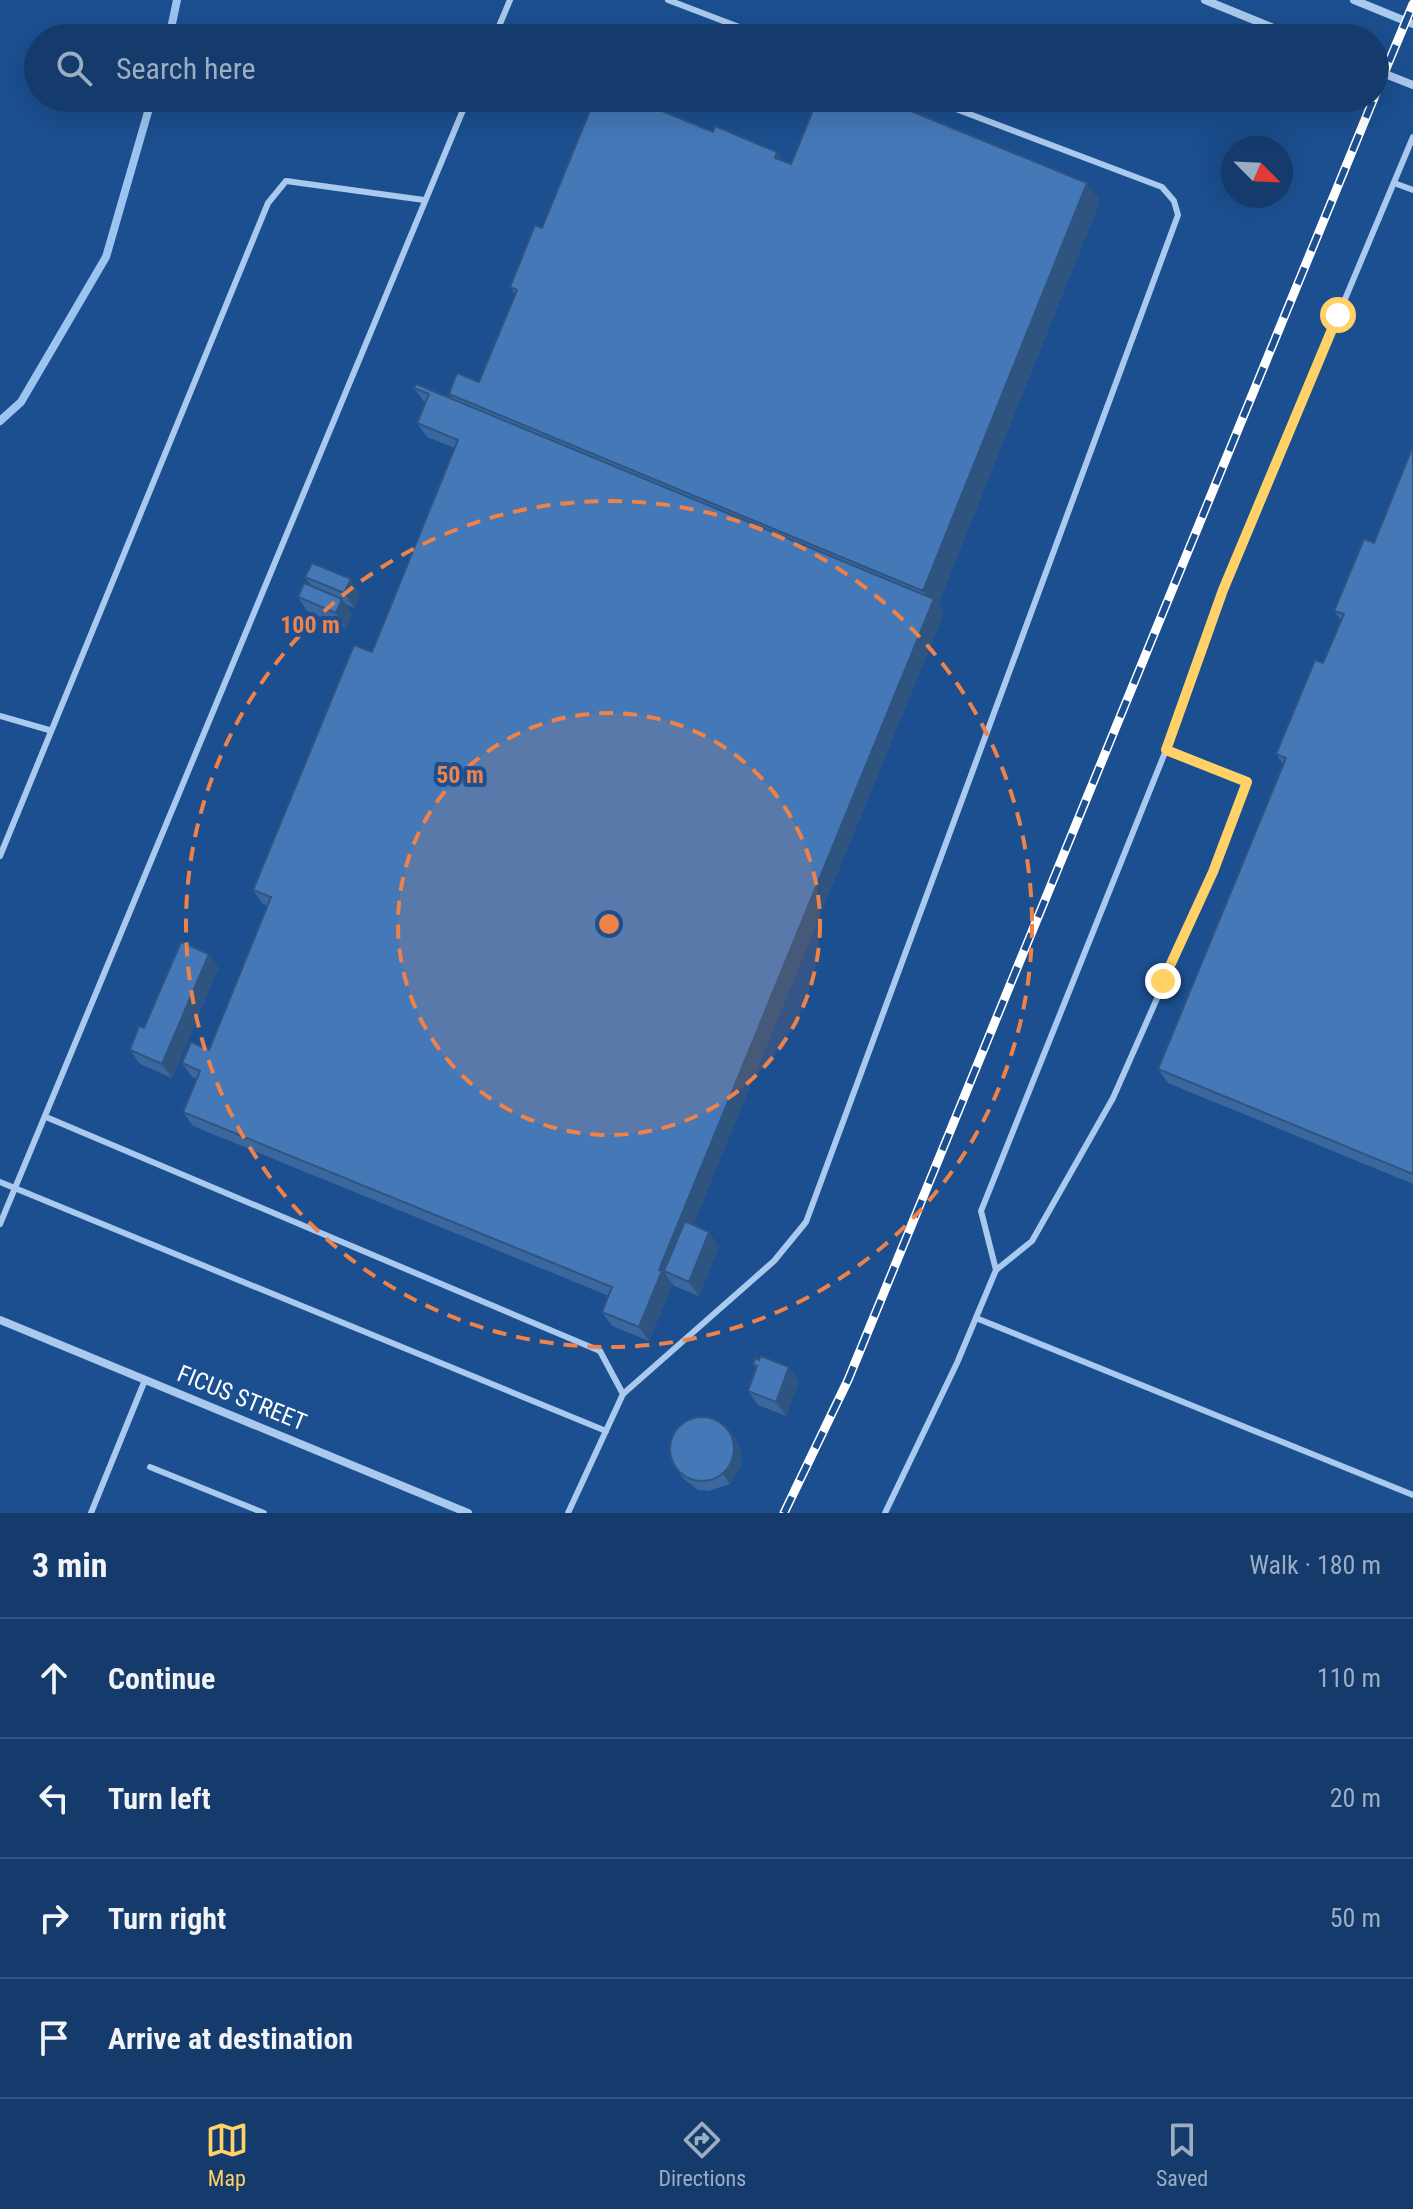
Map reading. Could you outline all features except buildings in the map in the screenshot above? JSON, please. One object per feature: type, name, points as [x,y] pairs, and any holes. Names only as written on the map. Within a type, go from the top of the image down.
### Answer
[{"type":"street","points":[[1205,0],[1264,24]]},
{"type":"street","points":[[1354,0],[1413,24]]},
{"type":"street","points":[[1389,76],[1413,85]]},
{"type":"street","name":"FICUS STREET","points":[[0,1320],[468,1513]]},
{"type":"lane","points":[[500,24],[510,0]]},
{"type":"lane","points":[[668,0],[731,24]]},
{"type":"lane","points":[[0,1224],[462,112]]},
{"type":"lane","points":[[568,1513],[623,1394],[774,1261],[806,1222],[1178,215],[1174,201],[1162,187],[964,112]]},
{"type":"lane","points":[[996,1270],[981,1211],[1166,750],[1223,590],[1413,137]]},
{"type":"lane","points":[[0,856],[49,730],[268,203],[277,189],[286,181],[424,200]]},
{"type":"lane","points":[[1394,183],[1413,190]]},
{"type":"lane","points":[[0,716],[49,730]]},
{"type":"lane","points":[[885,1513],[996,1270],[1032,1241],[1113,1098],[1213,872],[1247,782],[1166,750]]},
{"type":"lane","points":[[46,1117],[600,1351],[623,1394]]},
{"type":"lane","points":[[0,1182],[606,1431]]},
{"type":"lane","points":[[976,1318],[1413,1495]]},
{"type":"lane","points":[[91,1513],[145,1380]]},
{"type":"lane","points":[[150,1467],[264,1513]]},
{"type":"waterway","points":[[172,24],[177,0]]},
{"type":"waterway","points":[[0,421],[21,402],[106,257],[148,112]]},
{"type":"railway","points":[[1389,61],[1413,4]]},
{"type":"railway","points":[[784,1513],[848,1380],[1368,112]]},
{"type":"route","points":[[1163,981],[1213,872],[1247,782],[1166,750],[1223,590],[1338,315]]}]
